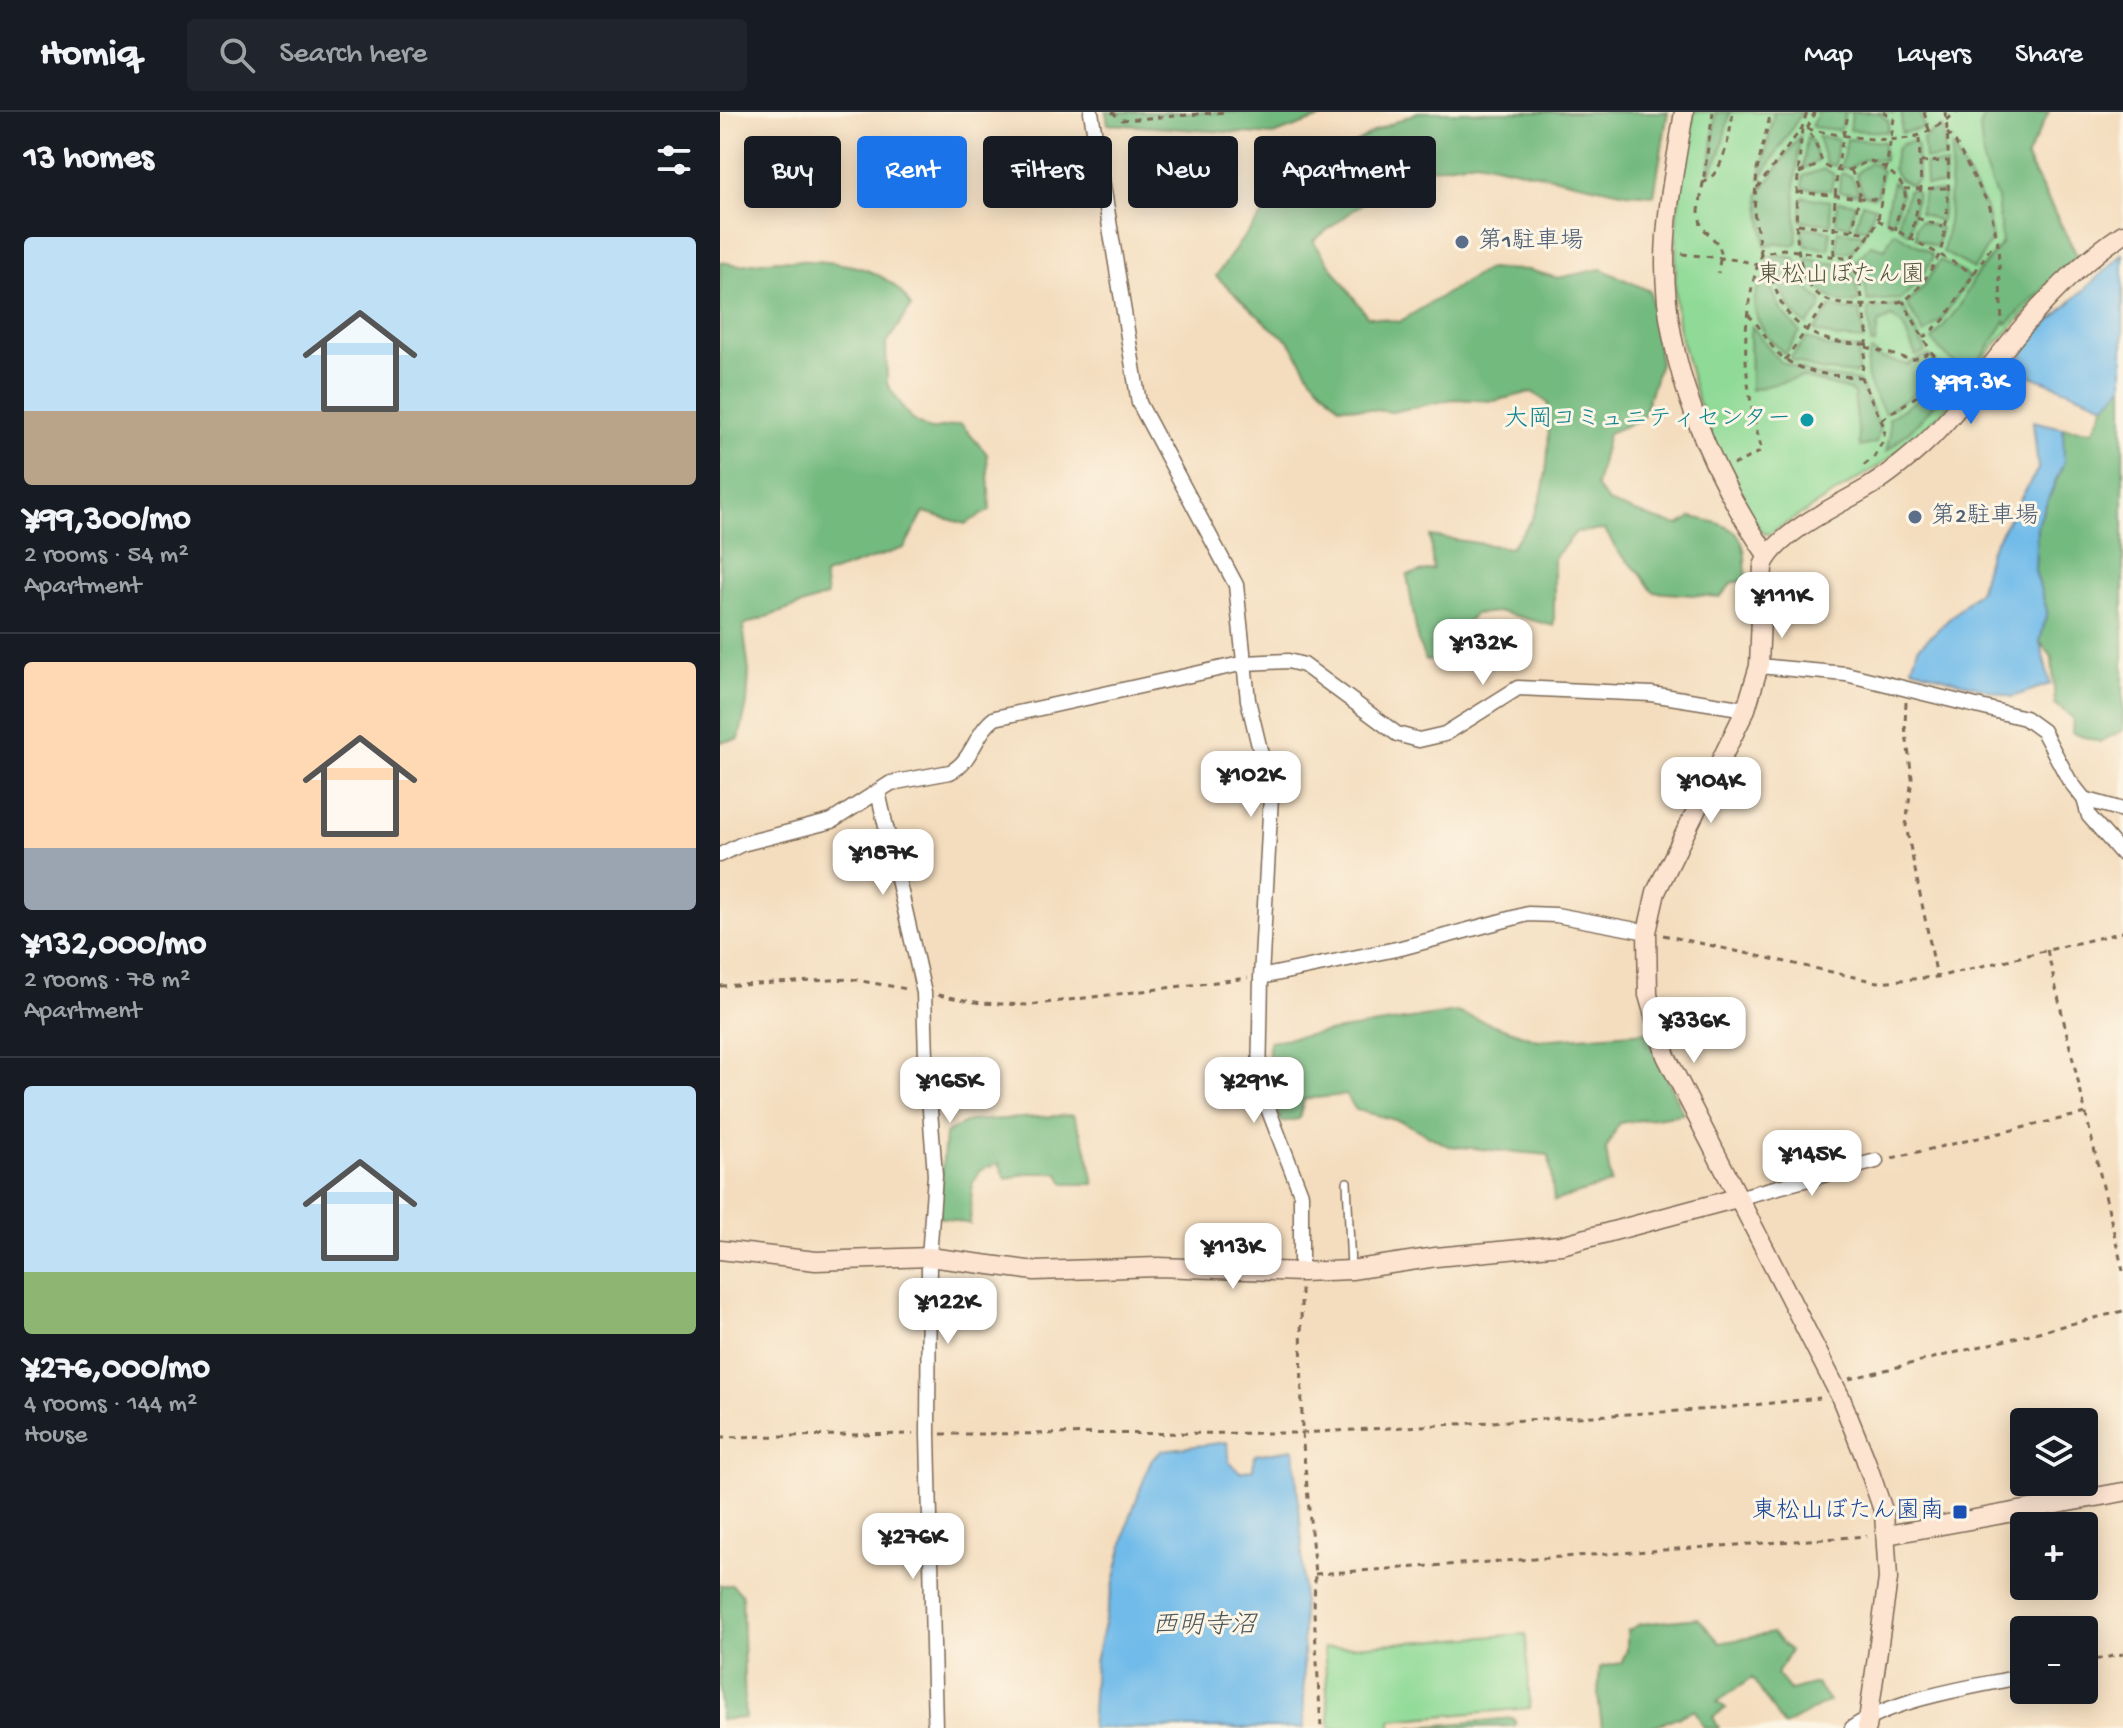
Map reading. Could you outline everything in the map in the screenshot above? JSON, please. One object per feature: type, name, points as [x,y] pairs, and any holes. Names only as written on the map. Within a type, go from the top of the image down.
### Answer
[{"type":"street","points":[[1091,112],[1139,403],[1236,585],[1248,700],[1271,796],[1261,977],[1259,1085],[1301,1194],[1301,1272]]},
{"type":"street","points":[[1684,112],[1668,213],[1666,252],[1670,330],[1698,424],[1717,469],[1767,555]]},
{"type":"street","points":[[1862,1724],[1885,1616],[1888,1579],[1887,1535],[1875,1486],[1836,1390],[1666,1056],[1648,995],[1647,932],[1662,877],[1746,709],[1759,666],[1763,566],[1767,555],[1791,534],[1880,480],[1916,452],[1951,418],[2045,301],[2102,248],[2123,234]]},
{"type":"street","points":[[720,855],[742,844],[832,821],[891,783],[959,768],[983,727],[995,718],[1245,663],[1288,661],[1304,665],[1397,734],[1419,740],[1445,734],[1518,688],[1651,694],[1746,709]]},
{"type":"street","points":[[1759,666],[1846,674],[2035,723],[2084,799],[2089,816],[2123,855]]},
{"type":"street","points":[[878,792],[924,993],[935,1175],[929,1257],[928,1434],[935,1728]]},
{"type":"street","points":[[2084,799],[2123,810]]},
{"type":"street","points":[[1261,977],[1401,948],[1528,914],[1556,915],[1647,932]]},
{"type":"street","points":[[720,1250],[816,1261],[929,1257],[1035,1271],[1158,1267],[1301,1272],[1351,1270],[1436,1257],[1561,1245],[1876,1161]]},
{"type":"street","points":[[1887,1535],[2123,1492]]},
{"type":"street","points":[[1862,1724],[1897,1706],[2010,1679]]},
{"type":"lane","points":[[1347,1182],[1351,1270]]},
{"type":"path","points":[[1112,112],[1122,120],[1226,112]]},
{"type":"path","points":[[1713,112],[1699,211],[1701,226],[1719,245],[1718,273]]},
{"type":"path","points":[[1702,183],[1715,173],[1728,142],[1733,112]]},
{"type":"path","points":[[1717,469],[1741,463],[1762,451],[1747,392],[1745,365],[1748,315],[1761,254],[1754,212],[1757,170],[1771,112]]},
{"type":"path","points":[[1807,112],[1798,192],[1800,252],[1807,282],[1827,301],[1848,307],[1903,301],[1918,289],[1940,254],[1948,188],[1945,112]]},
{"type":"path","points":[[1757,188],[1815,112]]},
{"type":"path","points":[[1834,256],[1835,196],[1843,133],[1849,112]]},
{"type":"path","points":[[1883,112],[1894,118]]},
{"type":"path","points":[[1850,259],[1872,233],[1878,220],[1895,112]]},
{"type":"path","points":[[1924,112],[1929,130]]},
{"type":"path","points":[[1804,129],[1891,139],[1919,136],[1957,112]]},
{"type":"path","points":[[1804,129],[1814,139],[1823,164],[1838,171],[1851,170],[1870,161],[1887,170],[1904,189],[1906,199],[1896,215],[1896,230]]},
{"type":"path","points":[[1947,133],[1953,138],[1990,207],[1998,244],[2003,334],[2011,342]]},
{"type":"path","points":[[1911,239],[1921,188],[1919,136]]},
{"type":"path","points":[[1921,162],[1948,161]]},
{"type":"path","points":[[1799,173],[1823,164]]},
{"type":"path","points":[[1851,170],[1860,190],[1853,230]]},
{"type":"path","points":[[1904,189],[1948,188]]},
{"type":"path","points":[[1798,192],[1882,200]]},
{"type":"path","points":[[1917,218],[1945,227]]},
{"type":"path","points":[[1878,220],[1974,274]]},
{"type":"path","points":[[1798,224],[1872,233]]},
{"type":"path","points":[[1923,338],[1944,320],[1991,247],[1998,244]]},
{"type":"path","points":[[1761,254],[1783,249],[1850,259]]},
{"type":"path","points":[[1666,252],[1758,264],[1771,275],[1791,318],[1806,331],[1834,343],[1866,345],[1912,360],[1931,352]]},
{"type":"path","points":[[1850,259],[1859,279],[1863,306],[1866,345],[1861,377],[1885,429],[1883,441],[1874,457],[1863,466]]},
{"type":"path","points":[[1785,360],[1827,301]]},
{"type":"path","points":[[1881,419],[1952,373],[1931,352],[1903,301]]},
{"type":"path","points":[[1748,315],[1785,360],[1814,372],[1861,377]]},
{"type":"path","points":[[1908,690],[1905,726],[1912,778],[1906,826],[1937,977]]},
{"type":"path","points":[[1647,932],[1877,982],[1937,977],[2123,932]]},
{"type":"path","points":[[2047,950],[2123,1271]]},
{"type":"path","points":[[720,986],[850,979],[981,1003],[1028,1005],[1261,977]]},
{"type":"path","points":[[1876,1161],[2086,1113]]},
{"type":"path","points":[[1301,1272],[1302,1433],[1315,1574],[1314,1612],[1321,1728]]},
{"type":"path","points":[[720,1437],[1302,1433],[1714,1409],[1836,1390],[2123,1311]]},
{"type":"path","points":[[1315,1574],[1887,1535]]},
{"type":"path","points":[[2098,1659],[2123,1654]]},
{"type":"green space","points":[[1106,112],[1337,112],[1273,135],[1108,124]]},
{"type":"green space","points":[[1418,112],[1668,112],[1654,195],[1626,193],[1476,161],[1436,167],[1436,136],[1367,136]]},
{"type":"green space","name":"東松山ぼたん園","points":[[1694,112],[2003,112],[2078,257],[1995,345],[1944,410],[1911,441],[1882,464],[1769,534],[1763,533],[1748,512],[1720,459],[1697,398],[1679,331],[1675,298],[1677,212]]},
{"type":"green space","points":[[1716,112],[1730,112],[1720,154],[1709,175]]},
{"type":"green space","points":[[1774,112],[1802,112],[1760,180]]},
{"type":"green space","points":[[1819,112],[1845,112],[1842,127],[1838,130],[1813,127]]},
{"type":"green space","points":[[1852,112],[1878,112],[1889,122],[1887,132],[1850,130]]},
{"type":"green space","points":[[1902,112],[1920,112],[1924,128],[1901,133]]},
{"type":"green space","points":[[1985,112],[2049,112],[2026,158],[2077,256],[2007,324],[2005,321],[1985,353],[1966,373],[1932,340],[1959,307],[1976,275],[2002,243],[1997,199],[1984,165],[1980,128]]},
{"type":"green space","points":[[1941,127],[1944,129],[1945,158],[1925,159],[1923,138]]},
{"type":"green space","points":[[1800,136],[1795,185],[1797,242],[1794,245],[1778,243],[1765,247],[1759,194]]},
{"type":"green space","points":[[1807,136],[1813,143],[1818,161],[1803,169]]},
{"type":"green space","points":[[1818,137],[1838,139],[1835,166],[1826,163]]},
{"type":"green space","points":[[1847,139],[1884,142],[1884,160],[1865,159],[1843,168]]},
{"type":"green space","points":[[1913,142],[1917,145],[1918,180],[1911,185],[1899,179],[1893,169],[1899,146]]},
{"type":"green space","points":[[1952,147],[1986,208],[1992,239],[1974,269],[1943,252],[1948,225]]},
{"type":"green space","points":[[1870,163],[1882,171],[1878,193],[1874,197],[1863,194],[1856,173]]},
{"type":"green space","points":[[1925,164],[1946,165],[1944,185],[1926,185]]},
{"type":"green space","points":[[1824,169],[1834,174],[1831,190],[1803,188],[1803,176]]},
{"type":"green space","points":[[1843,173],[1851,176],[1858,189],[1856,194],[1839,191]]},
{"type":"green space","points":[[1893,182],[1902,194],[1890,223],[1885,217]]},
{"type":"green space","points":[[1908,190],[1917,193],[1910,232],[1907,233],[1899,222]]},
{"type":"green space","points":[[1924,191],[1942,192],[1944,195],[1941,222],[1920,213]]},
{"type":"green space","points":[[1804,197],[1830,201],[1831,224],[1801,221],[1801,200]]},
{"type":"green space","points":[[1837,203],[1855,204],[1850,226],[1836,223]]},
{"type":"green space","points":[[1862,203],[1875,207],[1867,229],[1856,226]]},
{"type":"green space","points":[[1269,208],[1356,208],[1313,241],[1367,316],[1399,322],[1487,269],[1529,270],[1558,278],[1601,269],[1650,291],[1660,363],[1642,419],[1608,433],[1596,486],[1608,502],[1658,520],[1679,525],[1691,517],[1729,528],[1741,541],[1745,580],[1732,583],[1720,597],[1653,592],[1639,572],[1619,553],[1605,530],[1576,532],[1554,558],[1554,626],[1501,612],[1474,614],[1464,627],[1469,662],[1425,660],[1418,641],[1407,575],[1433,569],[1430,536],[1510,548],[1531,521],[1542,491],[1548,446],[1548,403],[1532,392],[1494,401],[1453,399],[1392,412],[1339,406],[1311,377],[1289,341],[1216,276]]},
{"type":"green space","points":[[1920,221],[1941,228],[1937,247],[1916,238],[1916,227]]},
{"type":"green space","points":[[1801,229],[1830,231],[1829,249],[1806,246]]},
{"type":"green space","points":[[1838,231],[1864,236],[1851,252],[1841,252],[1836,249]]},
{"type":"green space","points":[[1894,232],[1931,253],[1933,258],[1917,283],[1901,299],[1868,301],[1864,279],[1856,261],[1871,245],[1885,249]]},
{"type":"green space","points":[[1778,255],[1795,258],[1808,288],[1822,301],[1820,309],[1807,325],[1794,313],[1768,263],[1770,258]]},
{"type":"green space","points":[[1808,259],[1848,266],[1855,277],[1859,301],[1841,302],[1826,295],[1814,282],[1806,266]]},
{"type":"green space","points":[[776,260],[852,266],[870,271],[900,291],[911,307],[886,344],[887,384],[911,419],[930,430],[961,424],[987,454],[990,510],[965,524],[924,512],[904,548],[824,575],[827,596],[743,625],[749,672],[747,703],[739,739],[720,742],[720,262],[739,265]]},
{"type":"green space","points":[[1940,260],[1970,277],[1942,319],[1924,334],[1907,304],[1923,287]]},
{"type":"green space","points":[[1762,281],[1768,281],[1781,310],[1800,332],[1785,354],[1769,339],[1755,311],[1754,301]]},
{"type":"green space","points":[[1900,305],[1925,349],[1916,356],[1903,326],[1892,317],[1878,323],[1875,344],[1871,344],[1868,309]]},
{"type":"green space","points":[[1831,306],[1860,310],[1864,340],[1837,338],[1814,331]]},
{"type":"green space","points":[[1752,326],[1779,361],[1816,375],[1859,381],[1880,427],[1876,443],[1860,447],[1854,394],[1849,390],[1802,377],[1751,390]]},
{"type":"green space","points":[[1807,338],[1827,347],[1859,349],[1858,371],[1855,374],[1819,370],[1792,360],[1791,357]]},
{"type":"green space","points":[[1871,351],[1876,353],[1876,357],[1909,365],[1929,355],[1947,372],[1885,413],[1867,375]]},
{"type":"green space","points":[[1952,378],[1956,379],[1918,423],[1886,452],[1890,434],[1889,418]]},
{"type":"green space","points":[[2123,386],[2123,730],[2100,742],[2072,733],[2073,718],[2055,704],[2052,657],[2040,642],[2047,611],[2035,571],[2037,526],[2062,467],[2063,428],[2093,431],[2105,405]]},
{"type":"green space","points":[[1456,1012],[1538,1040],[1647,1032],[1683,1114],[1619,1123],[1606,1149],[1611,1183],[1554,1201],[1549,1155],[1448,1146],[1403,1122],[1356,1110],[1346,1095],[1304,1099],[1299,1119],[1282,1122],[1269,1094],[1269,1041]]},
{"type":"green space","points":[[1073,1115],[1087,1149],[1094,1184],[1065,1184],[1058,1173],[1030,1173],[1006,1179],[999,1163],[980,1170],[972,1184],[970,1224],[939,1217],[945,1134],[968,1121]]},
{"type":"green space","points":[[720,1585],[732,1585],[742,1594],[745,1718],[720,1720]]},
{"type":"green space","points":[[1698,1618],[1720,1643],[1772,1633],[1790,1651],[1777,1674],[1790,1690],[1816,1683],[1829,1701],[1784,1726],[1752,1678],[1717,1702],[1726,1708],[1713,1717],[1719,1728],[1704,1728],[1695,1710],[1649,1728],[1602,1728],[1598,1696],[1600,1667],[1621,1663],[1627,1650],[1627,1631],[1640,1624]]},
{"type":"green space","points":[[1526,1634],[1530,1708],[1391,1720],[1391,1728],[1330,1728],[1324,1648]]},
{"type":"green space","points":[[1513,1718],[1514,1726],[1409,1728]]},
{"type":"water","points":[[2123,254],[2123,386],[2105,405],[2031,376],[2019,366],[2027,342]]},
{"type":"water","points":[[2033,421],[2063,428],[2064,461],[2037,526],[2035,571],[2047,611],[2040,642],[2050,684],[2012,697],[1912,668],[1918,648],[1979,591],[1990,551],[2038,469]]},
{"type":"water","name":"西明寺沼","points":[[1227,1442],[1229,1462],[1240,1472],[1253,1469],[1255,1455],[1294,1449],[1302,1542],[1304,1728],[1091,1728],[1095,1662],[1128,1523],[1151,1460],[1163,1450]]},
{"type":"place","name":"第1駐車場","points":[[1462,242]]},
{"type":"place","name":"大岡コミュニティセンター","points":[[1807,420]]},
{"type":"place","name":"第2駐車場","points":[[1915,517]]},
{"type":"place","name":"東松山ぼたん園南","points":[[1960,1512]]}]
